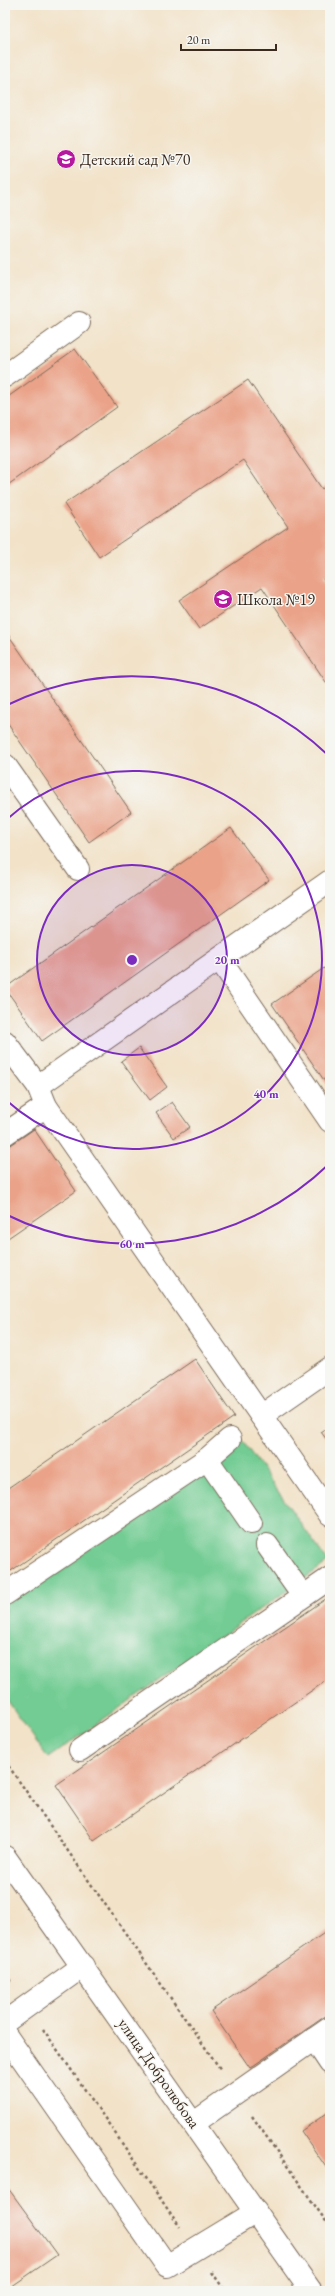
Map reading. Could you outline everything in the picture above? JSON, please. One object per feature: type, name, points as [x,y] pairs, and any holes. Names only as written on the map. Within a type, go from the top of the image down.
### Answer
[{"type":"street","points":[[5,376],[79,323]]},
{"type":"street","points":[[5,765],[78,869]]},
{"type":"street","points":[[38,1086],[220,960],[330,881]]},
{"type":"street","points":[[220,960],[330,1120]]},
{"type":"street","points":[[5,1042],[38,1086],[46,1106],[330,1515]]},
{"type":"street","points":[[5,1134],[46,1106]]},
{"type":"street","points":[[261,1416],[330,1368]]},
{"type":"street","points":[[5,1594],[207,1459],[230,1438]]},
{"type":"street","points":[[207,1459],[251,1523]]},
{"type":"street","points":[[267,1545],[303,1596]]},
{"type":"street","points":[[80,1750],[330,1578]]},
{"type":"street","name":"улица Добролюбова","points":[[5,1856],[311,2291]]},
{"type":"street","points":[[5,2022],[82,1966]]},
{"type":"street","points":[[5,2034],[167,2266],[256,2212]]},
{"type":"street","points":[[194,2124],[322,2034],[330,2063]]},
{"type":"path","points":[[5,1762],[330,2227]]},
{"type":"path","points":[[5,1974],[225,2291]]},
{"type":"green space","points":[[239,1436],[328,1562],[48,1758],[5,1697],[5,1600]]},
{"type":"building","points":[[75,349],[117,407],[5,487],[5,399]]},
{"type":"building","points":[[248,380],[322,489],[330,483],[330,574],[323,579],[330,589],[330,688],[262,587],[199,629],[179,600],[288,527],[243,460],[99,557],[64,504]]},
{"type":"building","points":[[5,630],[131,812],[89,842],[5,720]]},
{"type":"building","points":[[231,828],[269,880],[42,1041],[5,988]]},
{"type":"building","points":[[324,968],[330,976],[330,1089],[272,1004]]},
{"type":"building","points":[[139,1048],[167,1087],[150,1100],[121,1061]]},
{"type":"building","points":[[172,1102],[190,1127],[174,1138],[156,1113]]},
{"type":"building","points":[[34,1129],[76,1191],[5,1240],[5,1149]]},
{"type":"building","points":[[195,1359],[234,1417],[5,1575],[5,1490]]},
{"type":"building","points":[[330,1426],[330,1444],[321,1432]]},
{"type":"building","points":[[330,1596],[330,1678],[94,1841],[56,1785]]},
{"type":"building","points":[[330,1929],[330,2013],[250,2068],[211,2011]]},
{"type":"building","points":[[330,2111],[330,2173],[301,2131]]},
{"type":"building","points":[[5,2184],[57,2255],[5,2291]]},
{"type":"place","name":"Детский сад №70","points":[[66,159]]},
{"type":"place","name":"Школа №19","points":[[223,599]]}]
